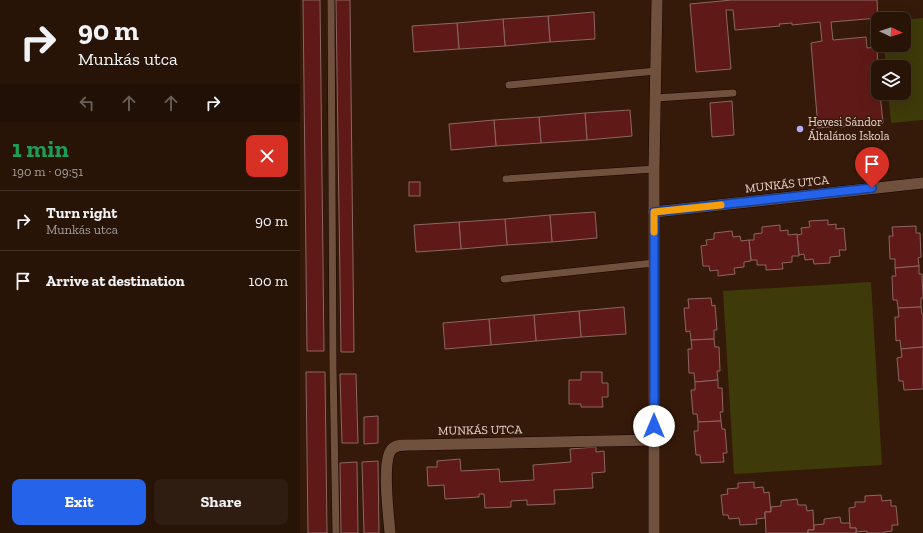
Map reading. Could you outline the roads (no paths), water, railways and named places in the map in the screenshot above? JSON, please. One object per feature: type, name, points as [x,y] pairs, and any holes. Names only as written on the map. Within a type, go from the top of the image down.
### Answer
[{"type":"street","points":[[654,533],[654,169],[658,0]]},
{"type":"street","name":"MUNKÁS UTCA","points":[[654,212],[923,183]]},
{"type":"street","name":"MUNKÁS UTCA","points":[[390,533],[387,490],[387,461],[389,453],[396,446],[421,444],[654,440]]},
{"type":"lane","points":[[331,0],[333,368],[336,533]]},
{"type":"lane","points":[[509,85],[656,71]]},
{"type":"lane","points":[[656,98],[733,93]]},
{"type":"lane","points":[[506,178],[654,169]]},
{"type":"lane","points":[[504,279],[654,263]]},
{"type":"place","name":"Hevesi Sándor Általános Iskola","points":[[800,129]]}]
